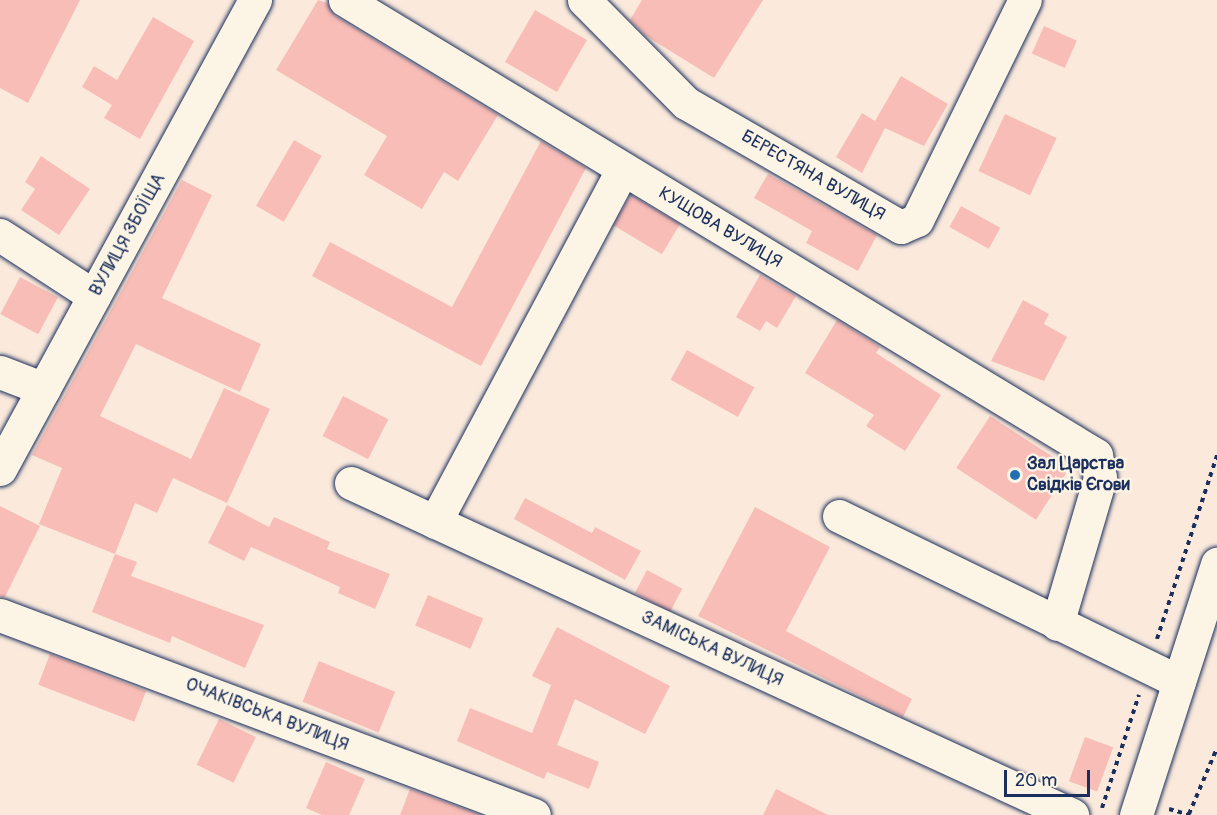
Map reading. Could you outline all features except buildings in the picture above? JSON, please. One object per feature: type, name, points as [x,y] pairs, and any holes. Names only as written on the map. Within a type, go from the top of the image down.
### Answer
[{"type":"street","name":"ВУЛИЦЯ ЗБОЇЩА","points":[[0,469],[255,0]]},
{"type":"street","name":"КУЩОВА ВУЛИЦЯ","points":[[345,0],[1096,455],[1100,478],[1057,624]]},
{"type":"street","name":"БЕРЕСТЯНА ВУЛИЦЯ","points":[[584,0],[687,103],[901,227],[917,219],[1025,0]]},
{"type":"street","points":[[435,522],[623,169]]},
{"type":"street","points":[[0,235],[94,296]]},
{"type":"street","points":[[0,372],[44,389]]},
{"type":"street","name":"ЗАМІСЬКА ВУЛИЦЯ","points":[[351,483],[1072,815]]},
{"type":"street","points":[[839,516],[1179,682]]},
{"type":"street","points":[[1148,811],[1179,682],[1217,564]]},
{"type":"street","name":"ОЧАКІВСЬКА ВУЛИЦЯ","points":[[0,615],[534,815]]},
{"type":"path","points":[[1148,811],[1189,814],[1217,748]]},
{"type":"place","name":"Зал Царства Свідків Єгови","points":[[1015,475]]}]
